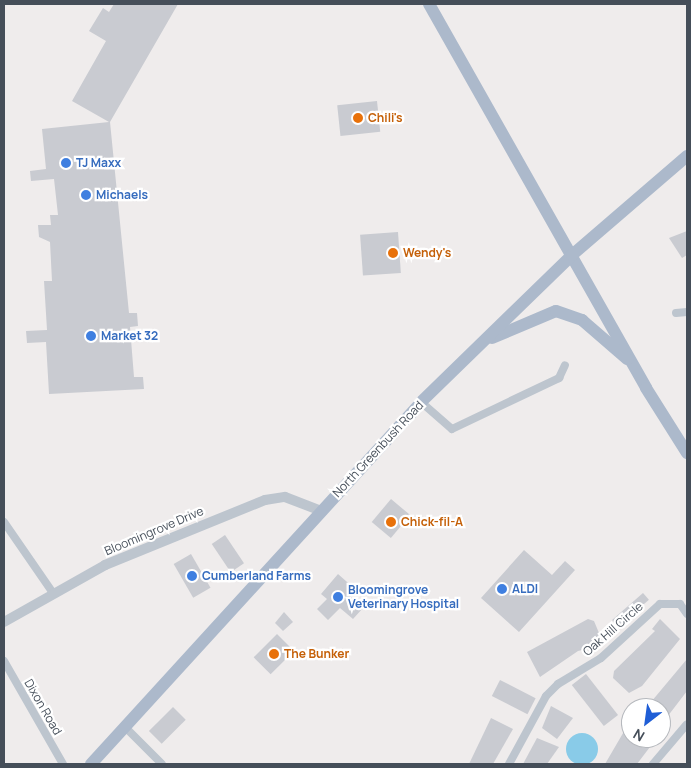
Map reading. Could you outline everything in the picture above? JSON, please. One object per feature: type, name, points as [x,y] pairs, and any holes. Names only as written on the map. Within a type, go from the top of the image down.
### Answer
[{"type":"main road","points":[[429,4],[632,362],[687,453]]},
{"type":"main road","name":"North Greenbush Road","points":[[91,764],[421,402],[572,255],[687,156]]},
{"type":"main road","points":[[480,344],[556,311],[582,320],[632,362]]},
{"type":"street","points":[[676,312],[687,312]]},
{"type":"street","points":[[421,402],[452,429],[559,378],[565,365]]},
{"type":"street","name":"Bloomingrove Drive","points":[[4,622],[53,593],[173,534],[265,500],[285,497],[322,511]]},
{"type":"street","points":[[4,522],[53,593]]},
{"type":"street","name":"Oak Hill Circle","points":[[509,764],[546,696],[558,684],[601,658],[660,604],[680,604],[687,614]]},
{"type":"street","name":"Dixon Road","points":[[4,661],[63,764]]},
{"type":"street","points":[[653,764],[687,724]]},
{"type":"street","points":[[125,727],[162,764]]},
{"type":"water","points":[[582,733],[594,737],[598,749],[594,761],[582,765],[570,761],[566,749],[570,737]]},
{"type":"building","points":[[114,4],[178,4],[110,122],[129,313],[137,313],[138,326],[130,327],[134,377],[143,377],[144,389],[49,394],[46,342],[27,343],[26,331],[47,330],[44,281],[52,281],[50,242],[39,237],[38,225],[51,225],[50,215],[58,215],[54,179],[31,181],[30,171],[46,169],[42,129],[109,122],[72,101],[106,41],[89,31],[103,8],[109,12]]},
{"type":"building","name":"Chili's","points":[[377,101],[380,132],[340,136],[337,105]]},
{"type":"building","points":[[687,231],[687,255],[682,258],[669,238]]},
{"type":"building","points":[[398,232],[401,273],[363,276],[360,235]]},
{"type":"building","points":[[391,499],[410,515],[391,538],[372,522]]},
{"type":"building","points":[[225,535],[244,563],[231,572],[212,544]]},
{"type":"building","points":[[524,550],[552,575],[565,561],[575,570],[519,632],[481,598]]},
{"type":"building","name":"Cumberland Farms","points":[[191,554],[210,588],[193,598],[174,564]]},
{"type":"building","name":"Bloomingrove Veterinary Hospital","points":[[338,574],[355,589],[350,596],[363,608],[353,619],[340,608],[328,620],[317,609],[327,599],[321,594]]},
{"type":"building","points":[[643,593],[649,600],[618,627],[612,620]]},
{"type":"building","points":[[284,612],[293,622],[283,631],[275,623]]},
{"type":"building","points":[[588,619],[594,621],[604,645],[578,651],[540,677],[527,652]]},
{"type":"building","points":[[660,619],[680,639],[642,686],[629,693],[613,678],[614,671],[655,631],[652,629]]},
{"type":"building","name":"The Bunker","points":[[277,634],[294,651],[271,674],[254,657]]},
{"type":"building","points":[[687,659],[687,691],[671,712],[671,698],[654,698]]},
{"type":"building","points":[[586,674],[618,715],[604,726],[572,685]]},
{"type":"building","points":[[500,680],[536,698],[527,714],[492,696]]},
{"type":"building","points":[[551,706],[573,718],[557,739],[542,728]]},
{"type":"building","points":[[173,707],[186,720],[162,744],[149,731]]},
{"type":"building","points":[[491,718],[513,729],[493,764],[469,764]]},
{"type":"building","points":[[621,737],[621,748],[649,748],[637,764],[605,764]]},
{"type":"building","points":[[537,738],[559,747],[547,764],[523,764]]},
{"type":"place","name":"Chili's","points":[[358,118]]},
{"type":"place","name":"TJ Maxx","points":[[66,163]]},
{"type":"place","name":"Michaels","points":[[86,195]]},
{"type":"place","name":"Wendy's","points":[[393,253]]},
{"type":"place","name":"Market 32","points":[[91,336]]},
{"type":"place","name":"Chick-fil-A","points":[[391,522]]},
{"type":"place","name":"Cumberland Farms","points":[[192,576]]},
{"type":"place","name":"ALDI","points":[[502,589]]},
{"type":"place","name":"Bloomingrove Veterinary Hospital","points":[[338,597]]},
{"type":"place","name":"The Bunker","points":[[274,654]]}]
